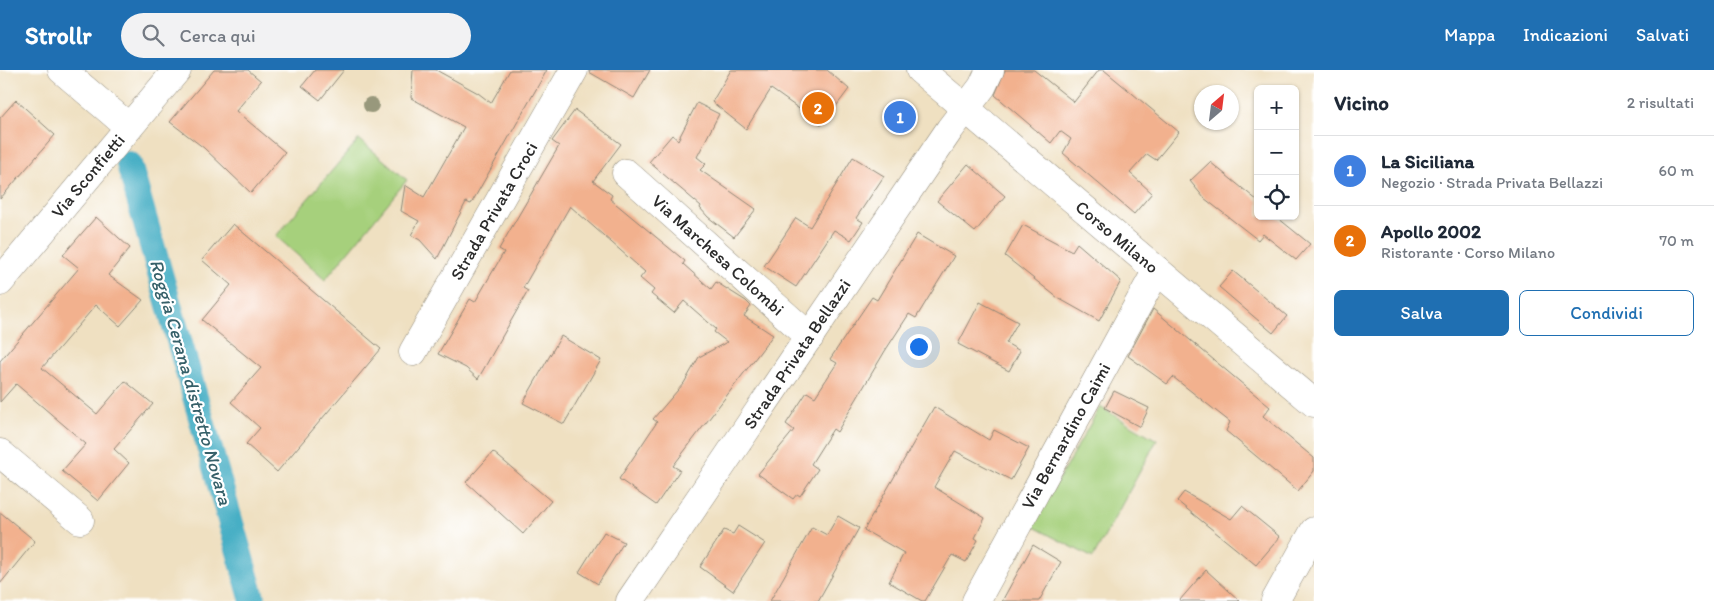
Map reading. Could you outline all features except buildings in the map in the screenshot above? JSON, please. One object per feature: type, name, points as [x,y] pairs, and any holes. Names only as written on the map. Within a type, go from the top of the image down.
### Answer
[{"type":"street","points":[[62,70],[129,127]]},
{"type":"street","name":"Via Sconfietti","points":[[0,282],[177,70]]},
{"type":"street","name":"Strada Privata Croci","points":[[413,352],[574,70]]},
{"type":"street","name":"Corso Milano","points":[[920,70],[1314,403]]},
{"type":"street","name":"Strada Privata Bellazzi","points":[[630,601],[982,87],[990,70]]},
{"type":"street","name":"Via Marchesa Colombi","points":[[626,173],[810,337]]},
{"type":"street","name":"Via Bernardino Caimi","points":[[976,601],[1157,270]]},
{"type":"street","points":[[0,454],[80,520]]},
{"type":"street","points":[[1274,601],[1314,531]]},
{"type":"green space","points":[[359,139],[407,180],[325,280],[276,236]]},
{"type":"green space","points":[[1100,407],[1157,440],[1093,558],[1032,526]]},
{"type":"waterway","name":"Roggia Cerana distretto Novara","points":[[129,164],[253,601]]},
{"type":"place","name":"Apollo 2002","points":[[818,108]]},
{"type":"place","name":"La Siciliana","points":[[900,117]]}]
